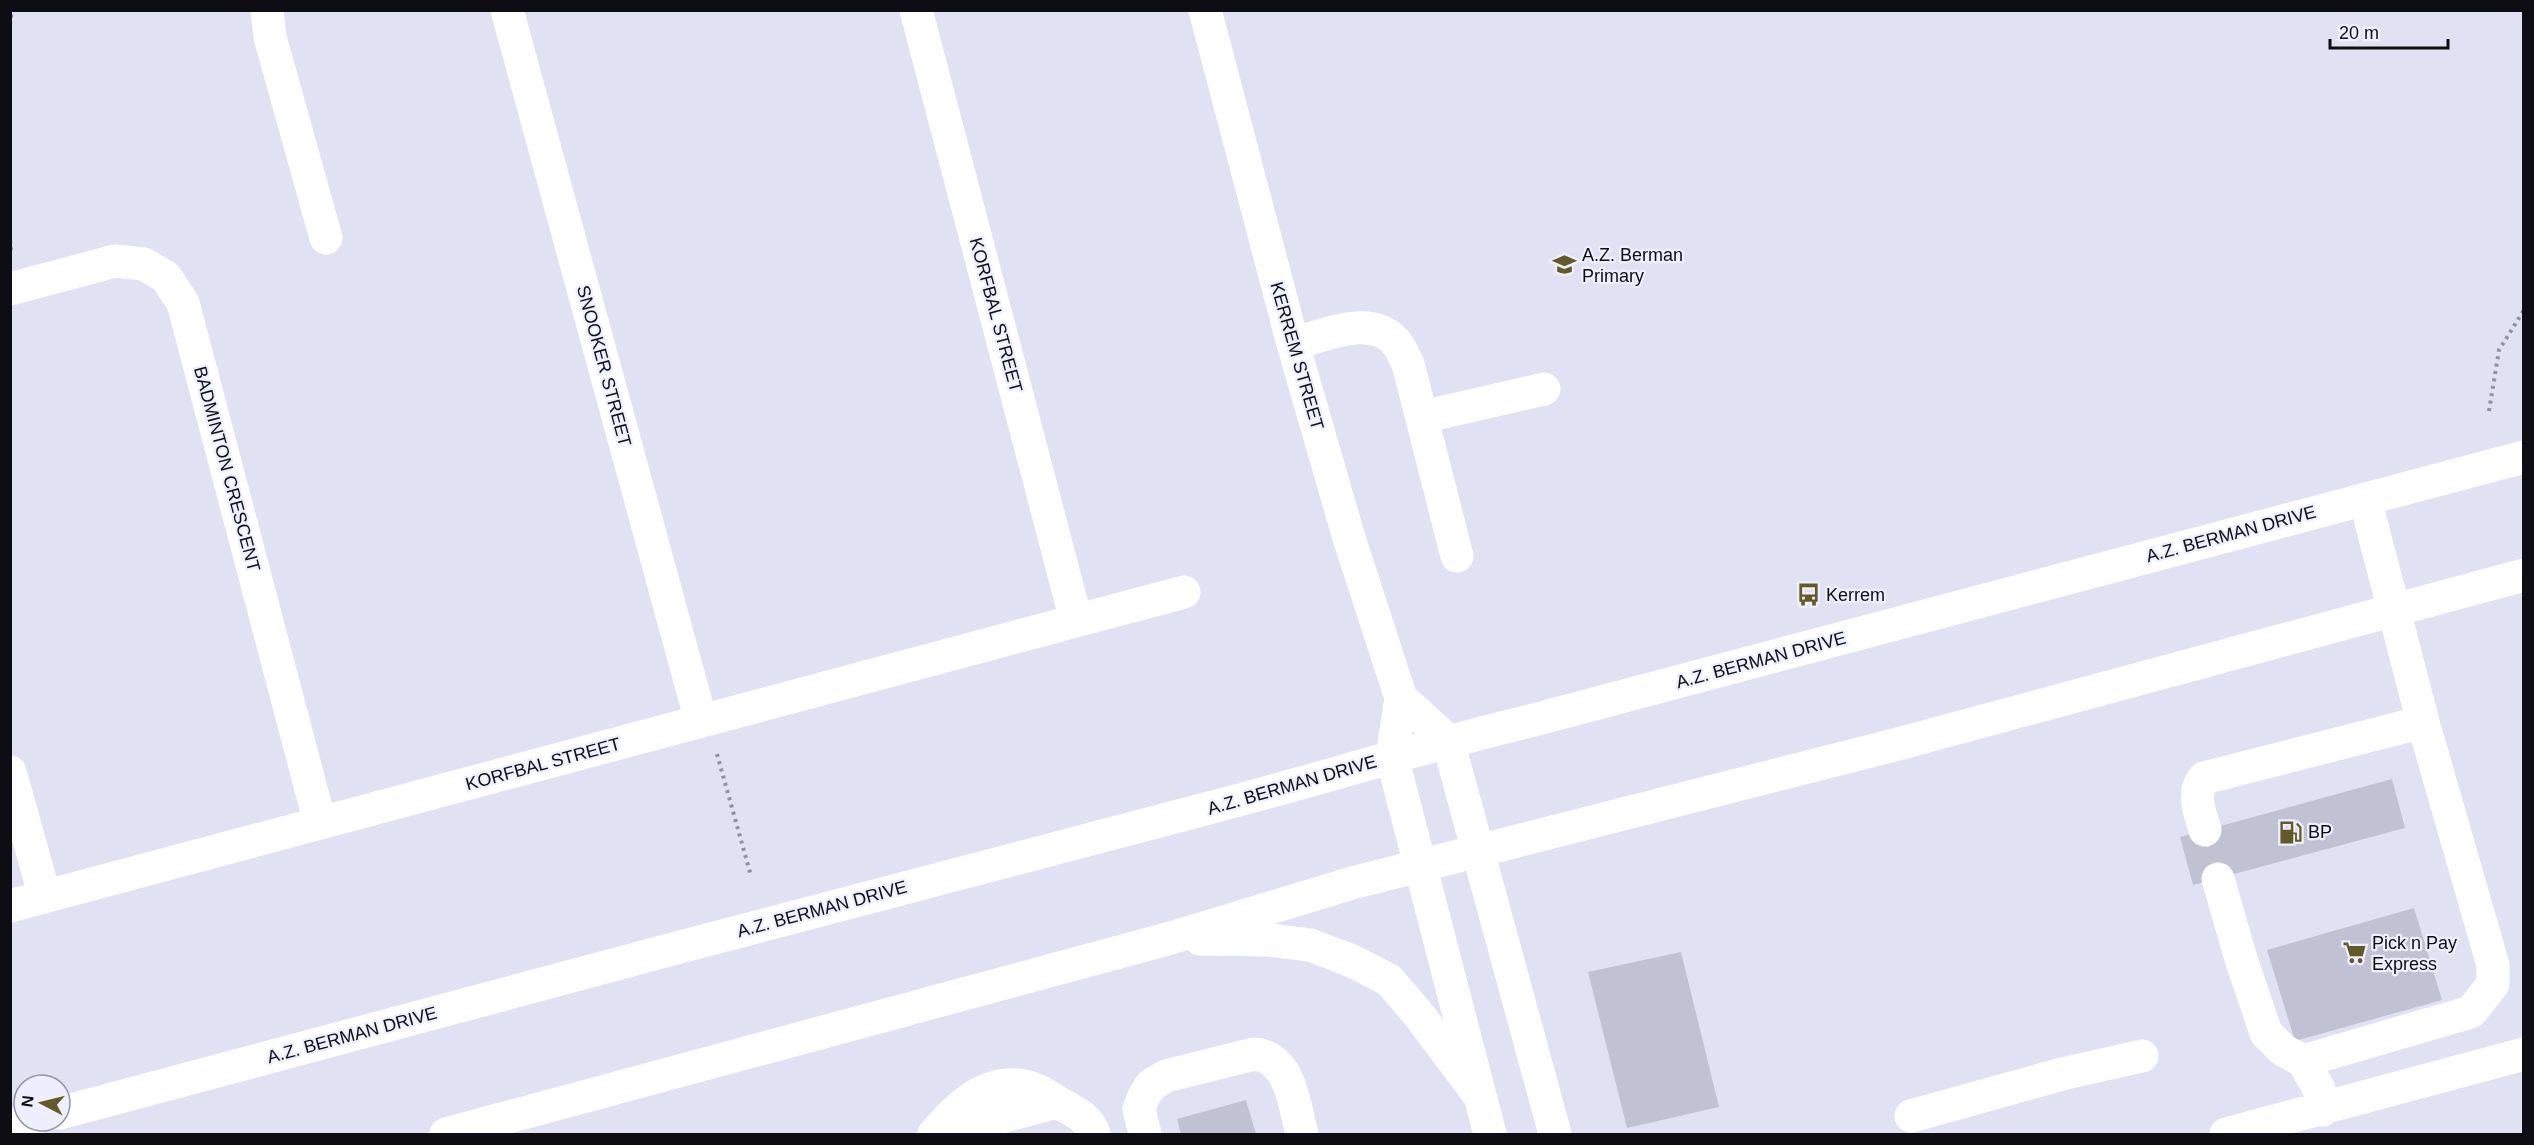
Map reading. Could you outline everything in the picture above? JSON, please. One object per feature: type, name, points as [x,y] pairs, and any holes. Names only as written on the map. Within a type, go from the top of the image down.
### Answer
[{"type":"main road","points":[[267,10],[270,37],[326,238]]},
{"type":"main road","name":"SNOOKER STREET","points":[[507,10],[701,722]]},
{"type":"main road","name":"KORFBAL STREET","points":[[916,10],[1076,620]]},
{"type":"main road","name":"KERREM STREET","points":[[1204,10],[1293,344],[1348,538],[1401,698],[1392,757],[1490,1134]]},
{"type":"main road","name":"BADMINTON CRESCENT","points":[[10,289],[115,261],[144,264],[166,277],[183,303],[320,823]]},
{"type":"main road","points":[[1293,344],[1354,328],[1376,329],[1394,340],[1408,364],[1457,556]]},
{"type":"main road","points":[[1422,417],[1544,389]]},
{"type":"main road","name":"A.Z. BERMAN DRIVE","points":[[72,1110],[932,879],[1325,778],[1448,741],[2523,457]]},
{"type":"main road","points":[[2303,1061],[2471,1012],[2493,984],[2493,965],[2423,722],[2365,499]]},
{"type":"main road","points":[[446,1134],[1171,938],[1352,883],[1898,744],[2523,575]]},
{"type":"main road","name":"KORFBAL STREET","points":[[10,906],[1184,592]]},
{"type":"main road","name":"KERREM STREET","points":[[1401,698],[1448,741]]},
{"type":"main road","points":[[2205,830],[2196,796],[2204,778],[2423,722]]},
{"type":"main road","points":[[1448,741],[1555,1134]]},
{"type":"main road","points":[[10,772],[45,897]]},
{"type":"main road","points":[[2221,890],[2266,1034],[2283,1050],[2303,1061],[2319,1089],[2323,1110]]},
{"type":"main road","points":[[1171,938],[1269,940],[1310,945],[1389,980],[1419,1015],[1479,1095]]},
{"type":"main road","points":[[2226,1134],[2323,1110],[2523,1053]]},
{"type":"main road","points":[[1145,1134],[1139,1109],[1151,1085],[1166,1076],[1254,1054],[1265,1055],[1275,1061],[1284,1072],[1302,1134]]},
{"type":"main road","points":[[1911,1116],[2066,1073],[2142,1056]]},
{"type":"main road","points":[[936,1134],[970,1098],[994,1086],[1020,1085],[1039,1091],[1078,1113],[1093,1129],[1094,1134]]},
{"type":"path","points":[[10,25],[12,10]]},
{"type":"path","points":[[10,240],[10,252]]},
{"type":"path","points":[[2489,411],[2499,350],[2523,310]]},
{"type":"path","points":[[701,722],[718,756],[750,876]]},
{"type":"building","points":[[2392,779],[2405,828],[2193,885],[2180,837]]},
{"type":"building","points":[[2414,908],[2442,1000],[2295,1041],[2267,950]]},
{"type":"building","points":[[1681,952],[1719,1107],[1627,1128],[1588,972]]},
{"type":"building","points":[[1246,1100],[1256,1134],[1181,1134],[1177,1119]]},
{"type":"tunnel","points":[[2205,830],[2218,879]]},
{"type":"place","name":"A.Z. Berman Primary","points":[[1564,265]]},
{"type":"place","name":"Kerrem","points":[[1808,595]]},
{"type":"place","name":"BP","points":[[2290,832]]},
{"type":"place","name":"Pick n Pay Express","points":[[2354,953]]}]
